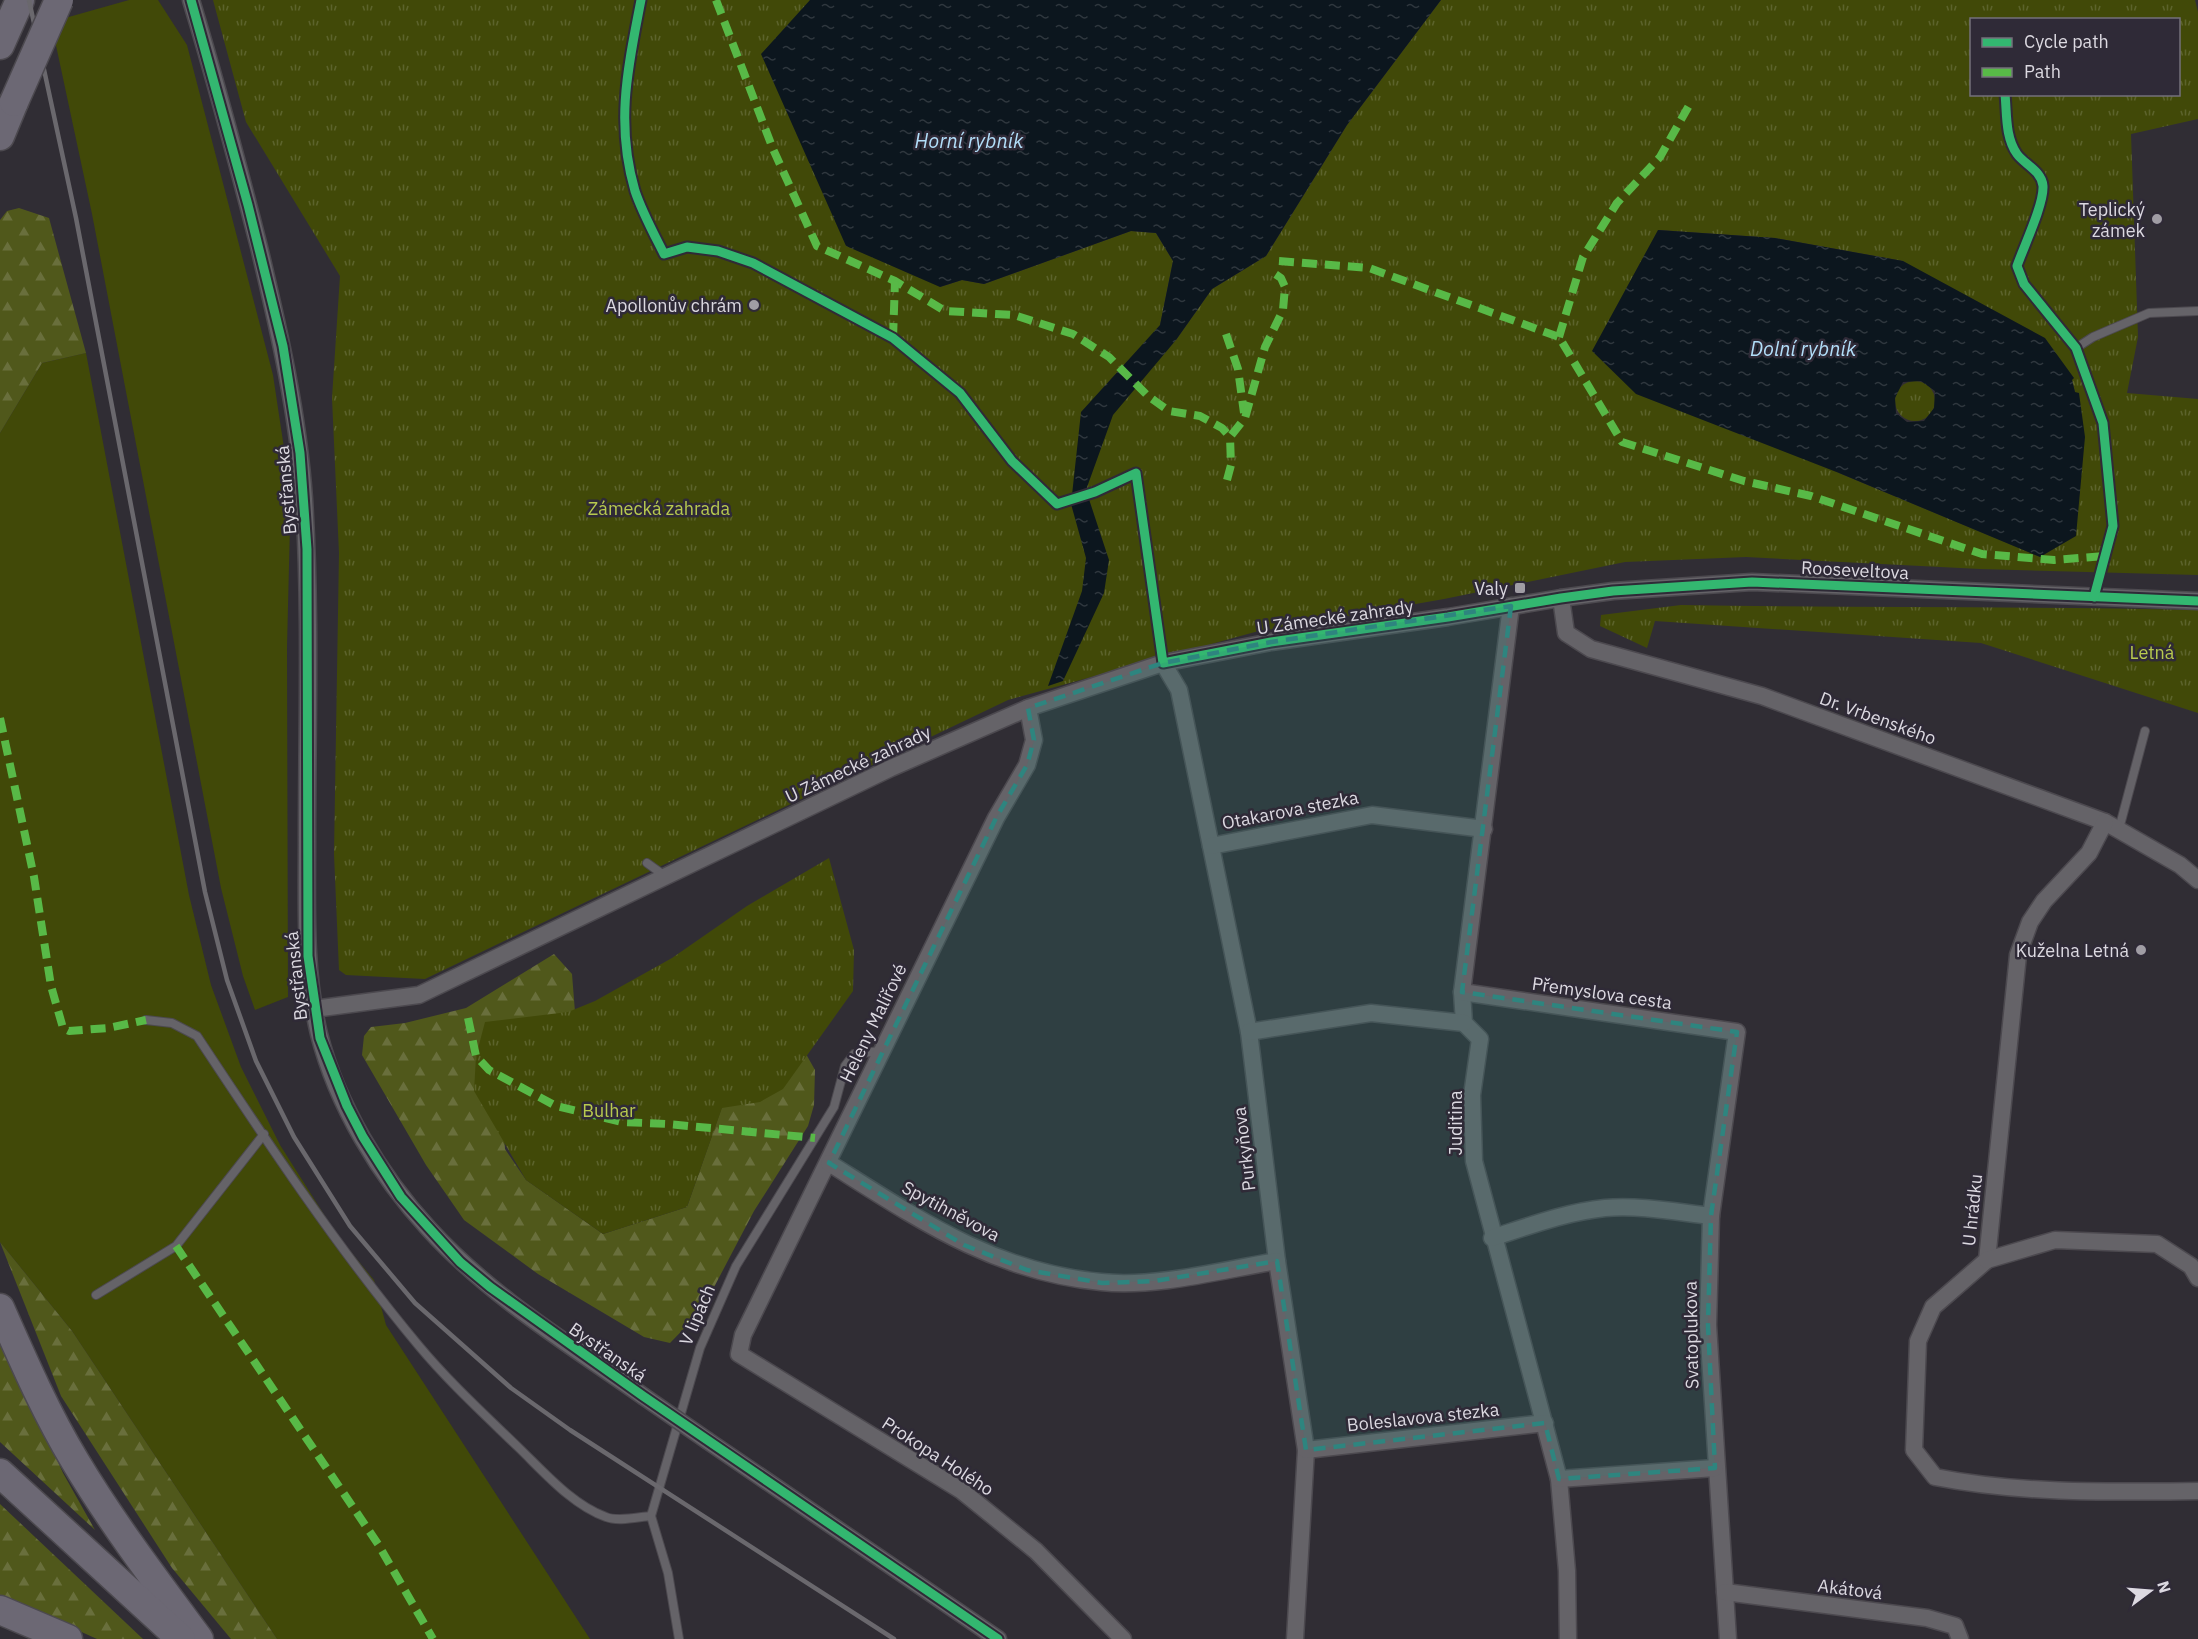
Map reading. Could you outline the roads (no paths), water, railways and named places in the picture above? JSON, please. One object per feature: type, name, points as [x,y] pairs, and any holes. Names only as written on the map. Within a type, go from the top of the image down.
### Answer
[{"type":"highway","points":[[0,45],[20,0]]},
{"type":"highway","points":[[0,136],[59,0]]},
{"type":"highway","points":[[0,1308],[24,1365],[75,1461],[135,1552],[199,1639]]},
{"type":"highway","points":[[0,1473],[182,1639]]},
{"type":"highway","points":[[0,1610],[68,1639]]},
{"type":"street","name":"Bystřanská","points":[[192,0],[248,205],[283,346],[300,453],[307,549],[308,944],[314,1009],[320,1038],[347,1106],[383,1169],[427,1228],[490,1287],[643,1396],[998,1639]]},
{"type":"street","name":"Rooseveltova","points":[[1511,606],[1613,591],[1752,582],[2198,601]]},
{"type":"street","name":"Dr. Vrbenského","points":[[1561,598],[1566,633],[1591,649],[1762,696],[2112,826],[2180,865],[2198,880]]},
{"type":"street","name":"U Zámecké zahrady","points":[[314,1009],[419,995],[891,768],[1028,708],[1163,663],[1271,642],[1511,606]]},
{"type":"street","name":"Juditina","points":[[1511,606],[1462,992],[1464,1023],[1480,1039],[1472,1095],[1474,1161],[1492,1238],[1559,1479],[1567,1571],[1568,1639]]},
{"type":"street","name":"Purkyňova","points":[[1163,663],[1179,690],[1249,1032],[1277,1262],[1306,1450],[1295,1639]]},
{"type":"street","name":"Heleny Malířové","points":[[739,1354],[743,1335],[829,1163],[880,1051],[996,818],[1027,765],[1034,740],[1028,708]]},
{"type":"street","name":"Otakarova stezka","points":[[1210,846],[1372,815],[1484,829]]},
{"type":"street","name":"U hrádku","points":[[2112,826],[2044,901],[2030,922],[2018,955],[1987,1260],[1934,1307],[1918,1341],[1914,1450],[1935,1477],[1972,1484],[2087,1492],[2198,1491]]},
{"type":"street","name":"Přemyslova cesta","points":[[1462,992],[1737,1032]]},
{"type":"street","points":[[1249,1032],[1371,1013],[1464,1023]]},
{"type":"street","name":"Svatoplukova","points":[[1728,1639],[1715,1468],[1708,1324],[1711,1216],[1737,1032]]},
{"type":"street","name":"Spytihněvova","points":[[829,1163],[964,1245],[1027,1270],[1102,1283],[1155,1281],[1277,1262]]},
{"type":"street","points":[[1492,1238],[1570,1213],[1606,1208],[1643,1209],[1711,1216]]},
{"type":"street","points":[[1987,1260],[2055,1240],[2157,1244],[2191,1266],[2198,1278]]},
{"type":"street","name":"Prokopa Holého","points":[[739,1354],[962,1491],[1036,1551],[1124,1639]]},
{"type":"street","name":"Boleslavova stezka","points":[[1306,1450],[1545,1423]]},
{"type":"street","points":[[1559,1479],[1715,1468]]},
{"type":"street","name":"Akátová","points":[[1725,1592],[1927,1618],[1955,1626],[1960,1639]]},
{"type":"lane","points":[[2076,348],[2093,337],[2149,313],[2198,311]]},
{"type":"lane","points":[[1136,473],[1163,663]]},
{"type":"lane","points":[[2112,826],[2145,731]]},
{"type":"lane","points":[[647,863],[665,876]]},
{"type":"lane","points":[[146,1020],[172,1023],[197,1036],[374,1289],[420,1347],[476,1406],[565,1491],[596,1513],[609,1519],[651,1516],[668,1573],[679,1639]]},
{"type":"lane","name":"V lipách","points":[[651,1516],[700,1348],[736,1266],[834,1107],[845,1066],[854,1054],[880,1051]]},
{"type":"lane","points":[[96,1295],[176,1246],[264,1134]]},
{"type":"water","name":"Horní rybník","points":[[810,0],[1441,0],[1347,125],[1266,256],[1212,289],[1176,340],[1113,415],[1086,490],[1109,560],[1104,593],[1063,681],[1048,686],[1082,591],[1086,558],[1071,504],[1081,412],[1160,325],[1173,261],[1156,233],[1131,231],[984,284],[962,280],[940,287],[846,246],[761,54]]},
{"type":"water","name":"Dolní rybník","points":[[1658,230],[1775,238],[1903,261],[2045,338],[2074,378],[2072,380],[2075,392],[2079,393],[2085,437],[2076,536],[2040,557],[1839,473],[1636,394],[1592,351]],"holes":[[[1921,381],[1935,391],[1934,408],[1924,421],[1907,422],[1896,413],[1895,398],[1903,382]]]},
{"type":"railway","points":[[29,0],[76,218],[205,892],[227,980],[256,1061],[294,1137],[350,1226],[415,1303],[511,1388],[570,1430],[894,1639]]},
{"type":"place","name":"Teplický zámek","points":[[2157,219]]},
{"type":"place","name":"Apollonův chrám","points":[[754,305]]},
{"type":"place","name":"Valy","points":[[1520,588]]},
{"type":"place","name":"Kuželna Letná","points":[[2141,950]]},
{"type":"park label","name":"Zámecká zahrada","points":[[659,508]]},
{"type":"park label","name":"Letná","points":[[2152,652]]},
{"type":"park label","name":"Bulhar","points":[[609,1110]]}]
